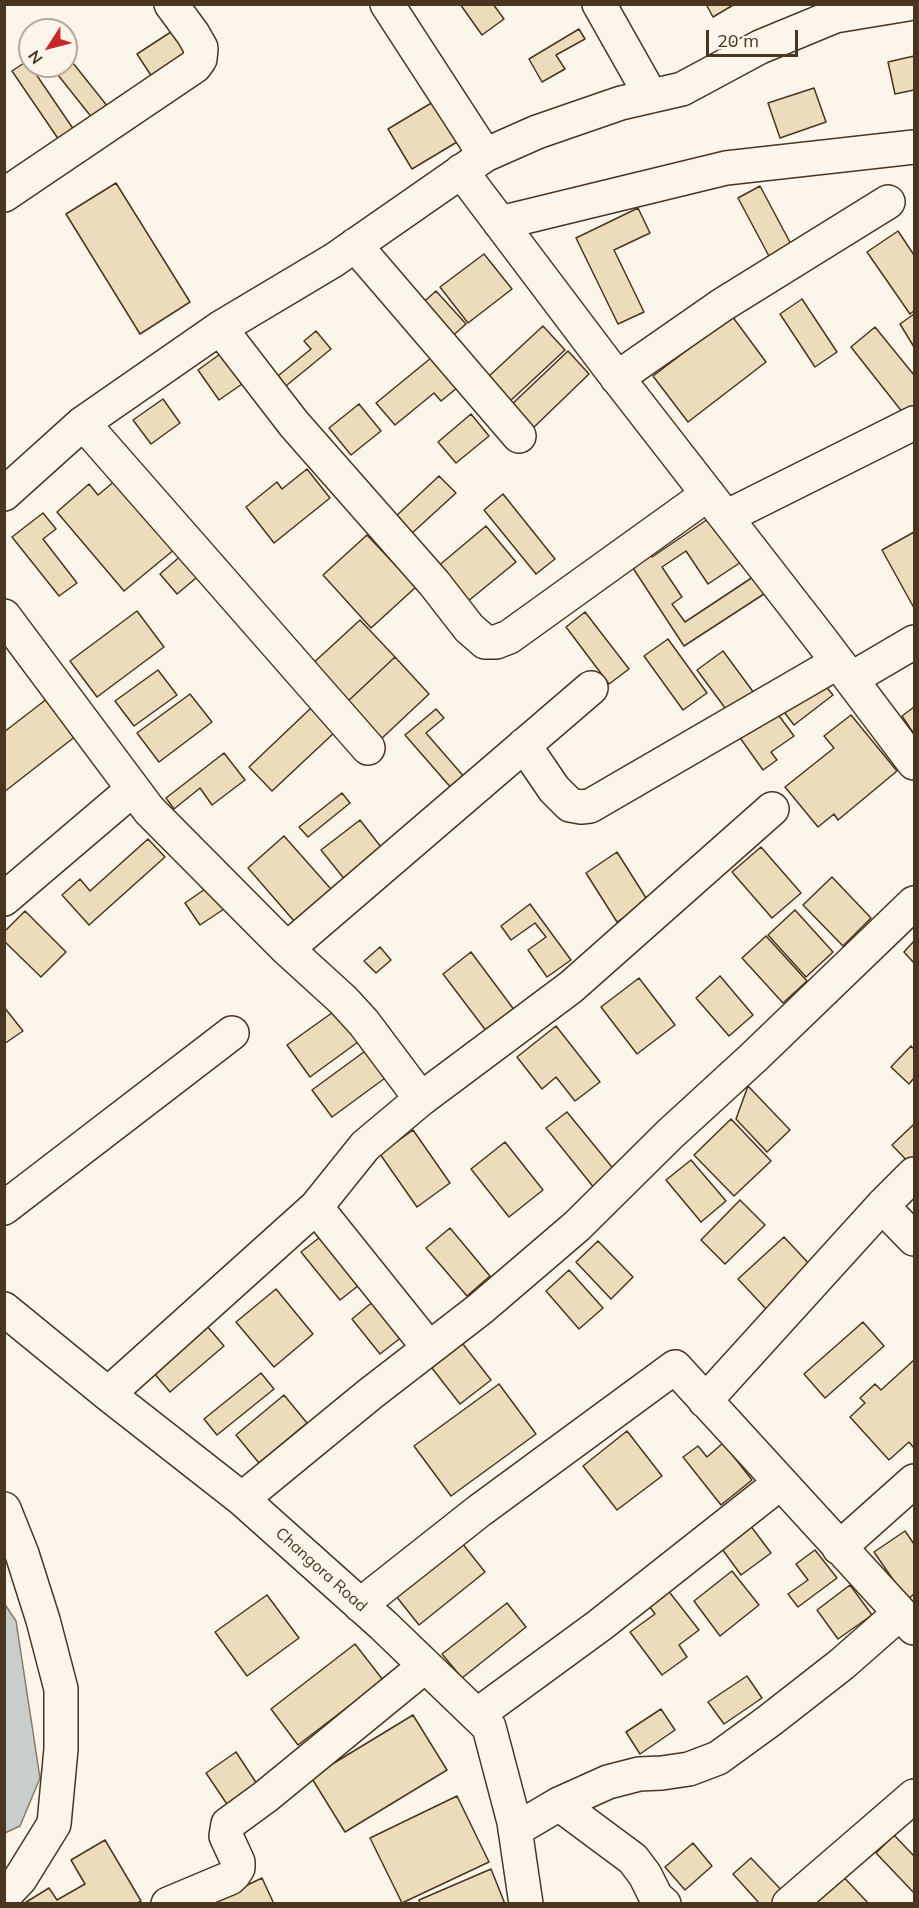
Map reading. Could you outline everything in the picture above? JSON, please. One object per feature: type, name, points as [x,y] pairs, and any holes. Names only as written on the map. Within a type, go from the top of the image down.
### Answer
[{"type":"street","points":[[4,195],[195,66],[200,59],[201,48],[171,4]]},
{"type":"street","points":[[387,4],[473,163],[500,223],[915,763]]},
{"type":"street","points":[[599,4],[651,96]]},
{"type":"street","points":[[4,494],[83,423],[220,328],[355,245],[473,163],[537,132],[621,103],[682,89],[760,47],[835,16],[908,4]]},
{"type":"street","points":[[500,223],[726,168],[915,147]]},
{"type":"street","points":[[617,378],[722,305],[888,202]]},
{"type":"street","points":[[355,245],[519,436]]},
{"type":"street","points":[[220,328],[294,424],[434,583],[469,628],[485,642],[496,642],[509,637],[717,506],[915,423]]},
{"type":"street","points":[[83,423],[368,747]]},
{"type":"street","points":[[4,616],[149,810],[287,949],[343,1000],[364,1023],[421,1100]]},
{"type":"street","points":[[524,745],[554,789],[570,805],[590,806],[845,670],[915,642]]},
{"type":"street","points":[[287,949],[591,688]]},
{"type":"street","points":[[4,899],[132,790]]},
{"type":"street","points":[[108,1394],[316,1207],[365,1146],[421,1100],[571,987],[772,809]]},
{"type":"street","points":[[242,1499],[480,1309],[578,1226],[670,1134],[754,1058],[915,903]]},
{"type":"street","points":[[4,1208],[232,1033]]},
{"type":"street","points":[[705,1401],[882,1206],[915,1174]]},
{"type":"street","points":[[882,1206],[915,1239]]},
{"type":"street","points":[[316,1207],[429,1348]]},
{"type":"street","name":"Changora Road","points":[[4,1309],[242,1499],[360,1605],[489,1727],[515,1830],[526,1904]]},
{"type":"street","points":[[360,1605],[479,1511],[675,1367],[908,1621],[824,1678],[717,1758],[689,1769],[639,1774],[608,1782],[559,1804],[515,1830]]},
{"type":"street","points":[[839,1548],[915,1480]]},
{"type":"street","points":[[477,1715],[600,1625],[780,1483]]},
{"type":"street","points":[[4,1509],[29,1576],[61,1689],[61,1737],[54,1824],[20,1879],[4,1896]]},
{"type":"street","points":[[168,1904],[230,1878],[238,1868],[238,1862],[226,1836],[228,1824],[425,1666]]},
{"type":"street","points":[[789,1904],[915,1796]]},
{"type":"street","points":[[559,1804],[633,1859],[645,1875],[656,1897],[664,1904]]},
{"type":"shaded area","points":[[4,1603],[16,1621],[40,1778],[20,1826],[5,1833]]},
{"type":"building","points":[[460,4],[493,4],[504,19],[482,35]]},
{"type":"building","points":[[706,4],[735,4],[713,17]]},
{"type":"building","points":[[177,28],[194,54],[154,80],[137,54]]},
{"type":"building","points":[[579,29],[585,39],[556,55],[565,69],[542,82],[529,59]]},
{"type":"building","points":[[914,56],[914,90],[895,94],[888,62]]},
{"type":"building","points":[[18,67],[18,78],[39,78],[74,130],[59,140],[12,71]]},
{"type":"building","points":[[78,69],[108,107],[93,119],[60,78],[78,78]]},
{"type":"building","points":[[814,88],[826,122],[780,138],[768,103]]},
{"type":"building","points":[[438,99],[462,139],[412,169],[388,129]]},
{"type":"building","points":[[116,183],[190,302],[140,334],[66,214]]},
{"type":"building","points":[[760,186],[792,246],[770,258],[738,198]]},
{"type":"building","points":[[638,208],[650,233],[614,250],[644,312],[618,324],[576,238]]},
{"type":"building","points":[[898,231],[914,255],[914,311],[910,314],[867,252]]},
{"type":"building","points":[[484,254],[512,289],[468,323],[440,287]]},
{"type":"building","points":[[436,291],[466,324],[448,340],[418,307]]},
{"type":"building","points":[[802,299],[837,352],[815,367],[780,314]]},
{"type":"building","points":[[914,314],[914,347],[900,324]]},
{"type":"building","points":[[732,316],[766,362],[688,422],[653,376]]},
{"type":"building","points":[[543,326],[565,350],[509,402],[487,378]]},
{"type":"building","points":[[875,327],[914,375],[914,412],[907,418],[851,347]]},
{"type":"building","points":[[316,331],[331,349],[281,390],[273,380],[311,349],[304,341]]},
{"type":"building","points":[[568,351],[589,374],[530,431],[508,408]]},
{"type":"building","points":[[223,352],[245,382],[219,400],[198,370]]},
{"type":"building","points":[[431,358],[457,388],[441,401],[434,393],[395,425],[376,403]]},
{"type":"building","points":[[163,399],[180,423],[151,444],[133,420]]},
{"type":"building","points":[[359,404],[381,431],[351,455],[329,428]]},
{"type":"building","points":[[471,414],[489,436],[456,463],[438,442]]},
{"type":"building","points":[[307,469],[330,498],[274,543],[246,507],[277,482],[282,489]]},
{"type":"building","points":[[122,475],[181,544],[124,591],[57,512],[89,484],[98,495]]},
{"type":"building","points":[[439,476],[456,493],[410,535],[394,518]]},
{"type":"building","points":[[503,494],[555,559],[536,574],[484,510]]},
{"type":"building","points":[[43,513],[56,529],[43,539],[77,583],[59,596],[12,537]]},
{"type":"building","points":[[711,517],[741,562],[708,584],[686,551],[662,567],[682,597],[672,604],[685,622],[756,575],[767,592],[684,646],[631,565],[650,552],[652,557]]},
{"type":"building","points":[[486,526],[516,562],[467,602],[437,567]]},
{"type":"building","points":[[914,532],[914,608],[882,550]]},
{"type":"building","points":[[367,535],[416,587],[371,628],[323,575]]},
{"type":"building","points":[[191,547],[208,568],[177,594],[160,574]]},
{"type":"building","points":[[137,611],[164,647],[97,697],[70,661]]},
{"type":"building","points":[[585,612],[629,669],[609,684],[566,627]]},
{"type":"building","points":[[360,620],[395,657],[345,704],[310,666]]},
{"type":"building","points":[[668,639],[707,693],[683,710],[644,656]]},
{"type":"building","points":[[723,651],[757,697],[731,716],[697,670]]},
{"type":"building","points":[[395,657],[429,694],[379,741],[345,704]]},
{"type":"building","points":[[158,670],[177,695],[134,726],[115,701]]},
{"type":"building","points":[[823,683],[833,695],[794,725],[784,712]]},
{"type":"building","points":[[190,694],[212,722],[159,762],[137,733]]},
{"type":"building","points":[[52,695],[81,732],[4,792],[4,732]]},
{"type":"building","points":[[312,707],[335,732],[272,791],[249,767]]},
{"type":"building","points":[[914,707],[914,734],[902,716]]},
{"type":"building","points":[[436,709],[444,718],[426,733],[466,779],[453,790],[405,735]]},
{"type":"building","points":[[774,709],[794,736],[771,752],[777,760],[763,770],[738,735]]},
{"type":"building","points":[[851,715],[897,771],[838,820],[834,814],[818,827],[785,787],[834,748],[824,736]]},
{"type":"building","points":[[224,753],[245,780],[212,805],[200,788],[174,809],[166,798]]},
{"type":"building","points":[[342,793],[350,803],[308,837],[299,827]]},
{"type":"building","points":[[360,820],[388,856],[350,886],[321,850]]},
{"type":"building","points":[[284,836],[338,897],[301,929],[248,868]]},
{"type":"building","points":[[148,839],[165,857],[89,925],[62,895],[80,879],[90,891]]},
{"type":"building","points":[[761,847],[801,893],[772,918],[732,872]]},
{"type":"building","points":[[617,852],[648,901],[617,922],[586,873]]},
{"type":"building","points":[[832,877],[871,918],[843,946],[803,905]]},
{"type":"building","points":[[208,887],[224,909],[200,925],[185,903]]},
{"type":"building","points":[[530,904],[571,960],[547,977],[528,950],[546,937],[535,923],[511,940],[501,926]]},
{"type":"building","points":[[795,910],[833,952],[806,977],[768,935]]},
{"type":"building","points":[[25,911],[66,952],[41,977],[4,941],[4,932]]},
{"type":"building","points":[[766,936],[807,981],[783,1003],[742,958]]},
{"type":"building","points":[[914,941],[914,963],[904,952]]},
{"type":"building","points":[[380,947],[391,960],[376,973],[364,961]]},
{"type":"building","points":[[471,952],[515,1011],[487,1032],[443,974]]},
{"type":"building","points":[[720,976],[753,1015],[729,1036],[696,998]]},
{"type":"building","points":[[639,978],[675,1025],[637,1054],[601,1007]]},
{"type":"building","points":[[4,1007],[23,1031],[4,1044]]},
{"type":"building","points":[[336,1010],[358,1042],[310,1077],[287,1045]]},
{"type":"building","points":[[556,1026],[600,1082],[575,1101],[556,1077],[542,1089],[517,1057]]},
{"type":"building","points":[[372,1046],[392,1073],[332,1117],[312,1090]]},
{"type":"building","points":[[911,1046],[914,1049],[914,1078],[909,1084],[891,1067]]},
{"type":"building","points":[[748,1086],[790,1130],[767,1152],[736,1119]]},
{"type":"building","points":[[567,1112],[616,1172],[595,1189],[546,1128]]},
{"type":"building","points":[[731,1119],[771,1161],[734,1196],[694,1155]]},
{"type":"building","points":[[913,1125],[914,1165],[913,1167],[892,1145]]},
{"type":"building","points":[[413,1130],[450,1183],[417,1207],[380,1154]]},
{"type":"building","points":[[505,1142],[543,1190],[509,1217],[471,1169]]},
{"type":"building","points":[[691,1160],[726,1201],[701,1222],[666,1180]]},
{"type":"building","points":[[740,1200],[765,1225],[725,1264],[701,1240]]},
{"type":"building","points":[[450,1228],[490,1276],[467,1296],[426,1248]]},
{"type":"building","points":[[324,1234],[363,1282],[340,1300],[301,1252]]},
{"type":"building","points":[[784,1237],[814,1269],[768,1311],[738,1279]]},
{"type":"building","points":[[598,1241],[633,1277],[611,1299],[576,1262]]},
{"type":"building","points":[[569,1270],[603,1308],[579,1329],[546,1291]]},
{"type":"building","points":[[276,1289],[313,1334],[274,1367],[236,1322]]},
{"type":"building","points":[[375,1300],[403,1336],[380,1354],[352,1319]]},
{"type":"building","points":[[201,1319],[224,1346],[170,1392],[147,1365]]},
{"type":"building","points":[[863,1322],[884,1346],[825,1398],[804,1374]]},
{"type":"building","points":[[459,1339],[491,1380],[460,1404],[428,1363]]},
{"type":"building","points":[[914,1360],[914,1448],[909,1442],[889,1460],[850,1417],[865,1403],[860,1398],[875,1384],[881,1390]]},
{"type":"building","points":[[261,1373],[274,1389],[217,1435],[204,1419]]},
{"type":"building","points":[[499,1384],[536,1434],[451,1496],[414,1446]]},
{"type":"building","points":[[284,1395],[307,1423],[259,1463],[236,1435]]},
{"type":"building","points":[[627,1431],[662,1476],[617,1510],[583,1466]]},
{"type":"building","points":[[723,1443],[752,1480],[721,1505],[683,1457],[698,1446],[707,1457]]},
{"type":"building","points":[[744,1517],[771,1553],[741,1575],[714,1538]]},
{"type":"building","points":[[905,1531],[914,1544],[914,1594],[907,1600],[874,1552]]},
{"type":"building","points":[[458,1538],[485,1572],[419,1625],[392,1591]]},
{"type":"building","points":[[815,1550],[837,1578],[798,1607],[788,1594],[808,1580],[796,1564]]},
{"type":"building","points":[[732,1571],[759,1605],[720,1636],[694,1601]]},
{"type":"building","points":[[663,1584],[699,1630],[679,1645],[687,1657],[662,1675],[630,1632],[655,1614],[644,1599]]},
{"type":"building","points":[[850,1585],[872,1615],[838,1639],[817,1610]]},
{"type":"building","points":[[267,1595],[299,1638],[247,1676],[215,1632]]},
{"type":"building","points":[[507,1603],[526,1627],[462,1678],[442,1654]]},
{"type":"building","points":[[355,1644],[383,1680],[298,1745],[271,1709]]},
{"type":"building","points":[[747,1676],[762,1698],[724,1724],[708,1702]]},
{"type":"building","points":[[661,1709],[675,1730],[640,1754],[626,1732]]},
{"type":"building","points":[[413,1715],[447,1770],[345,1832],[311,1777]]},
{"type":"building","points":[[236,1752],[259,1787],[229,1807],[206,1773]]},
{"type":"building","points":[[457,1796],[489,1862],[402,1903],[370,1838]]},
{"type":"building","points":[[894,1835],[914,1856],[914,1893],[876,1853]]},
{"type":"building","points":[[105,1840],[141,1901],[136,1904],[23,1904],[49,1888],[57,1900],[85,1884],[71,1860]]},
{"type":"building","points":[[693,1843],[712,1866],[685,1890],[665,1867]]},
{"type":"building","points":[[751,1858],[788,1897],[781,1904],[760,1904],[733,1874]]},
{"type":"building","points":[[491,1869],[505,1904],[420,1904],[419,1900]]},
{"type":"building","points":[[837,1870],[869,1904],[811,1904]]},
{"type":"building","points":[[262,1878],[274,1904],[218,1904],[216,1900]]}]
